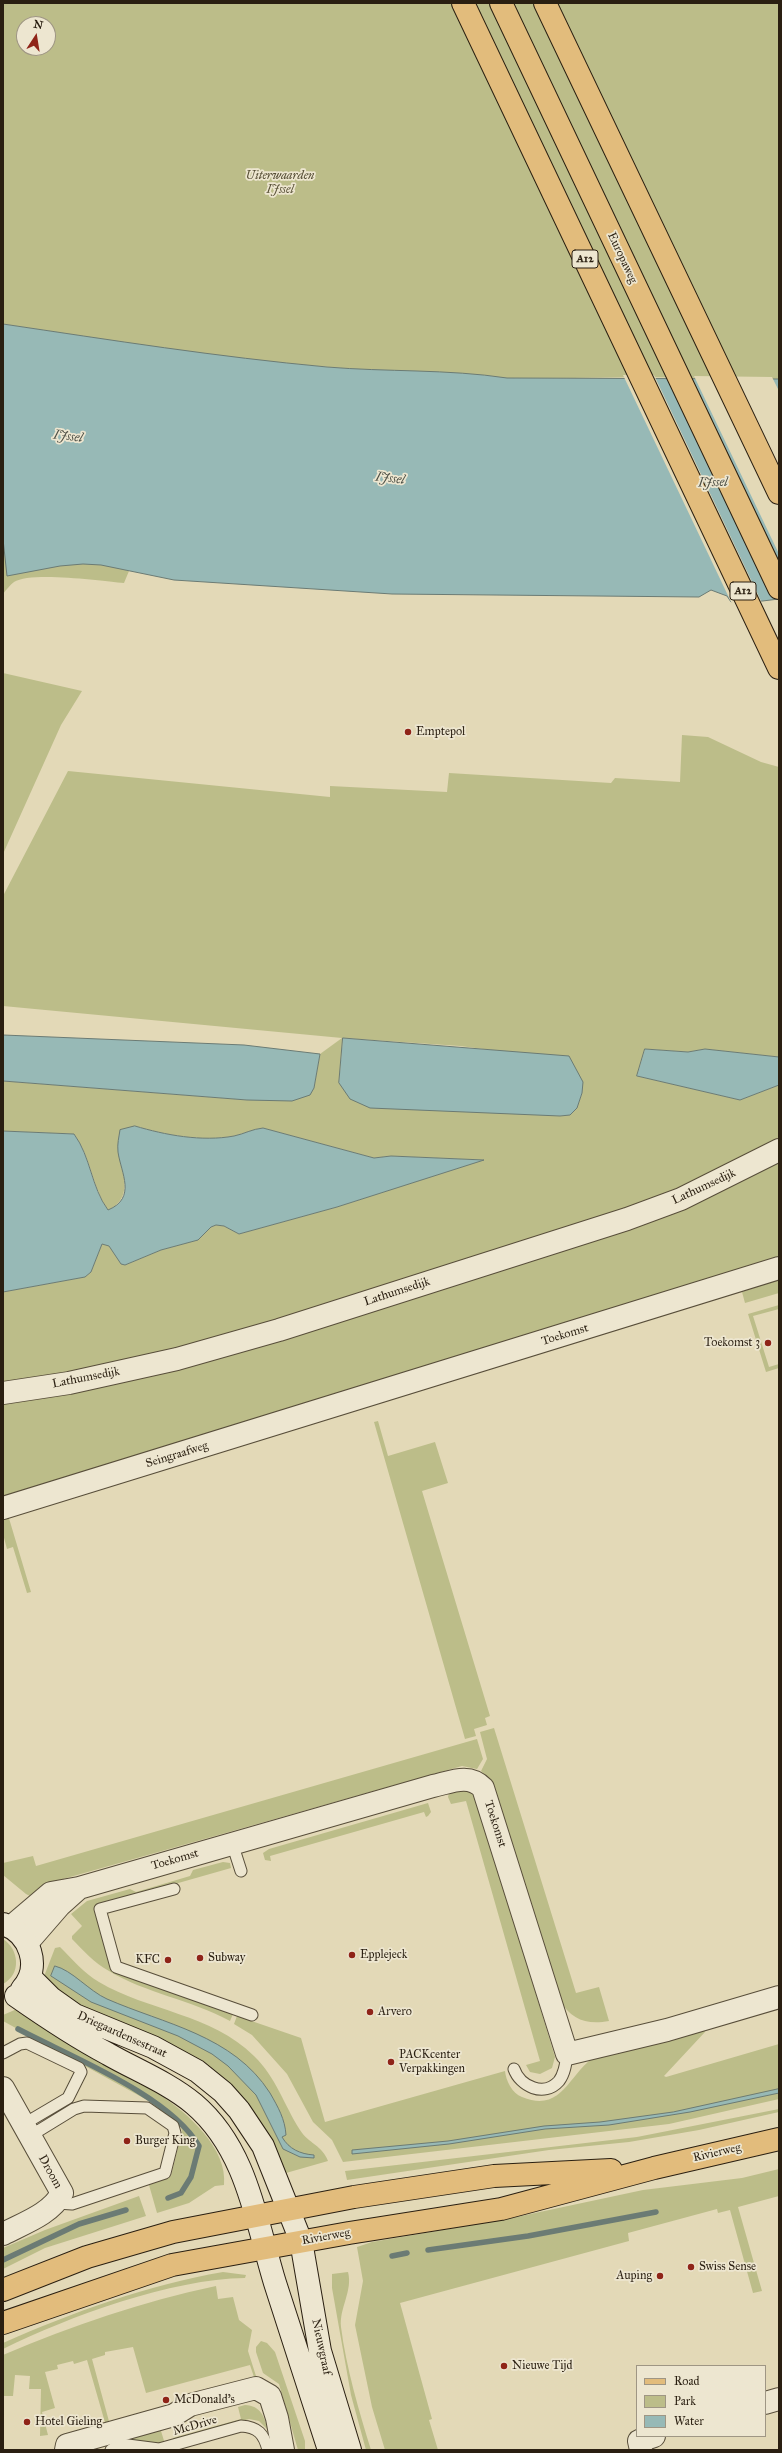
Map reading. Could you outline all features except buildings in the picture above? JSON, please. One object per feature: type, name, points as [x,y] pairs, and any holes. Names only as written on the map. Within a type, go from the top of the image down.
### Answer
[{"type":"main road","name":"A12","points":[[463,3],[779,668]]},
{"type":"main road","name":"Europaweg","points":[[501,3],[779,588]]},
{"type":"main road","points":[[545,3],[779,493]]},
{"type":"main road","name":"Rivierweg","points":[[3,2323],[172,2265],[500,2209],[654,2168],[779,2139]]},
{"type":"main road","name":"Rivierweg","points":[[3,2290],[94,2255],[173,2232],[289,2210],[354,2198],[494,2176],[654,2168]]},
{"type":"street","name":"Lathumsedijk","points":[[3,1393],[68,1383],[177,1359],[279,1330],[627,1220],[681,1199],[779,1150]]},
{"type":"street","name":"Toekomst","points":[[350,1402],[779,1268]]},
{"type":"street","name":"Seingraafweg","points":[[3,1508],[350,1402]]},
{"type":"street","name":"Toekomst","points":[[7,1925],[51,1893],[79,1888],[232,1843],[461,1779],[472,1780],[483,1788],[567,2054]]},
{"type":"street","name":"Toekomst","points":[[27,1943],[60,1905],[79,1888]]},
{"type":"street","points":[[7,1925],[27,1943],[32,1960],[30,1977],[9,1999]]},
{"type":"street","name":"Driegaardensestraat","points":[[30,1977],[51,1998],[75,2015],[154,2047],[197,2071],[223,2092],[240,2110],[263,2146],[301,2242]]},
{"type":"street","points":[[567,2054],[667,2030],[779,1997]]},
{"type":"street","name":"Driegaardensestraat","points":[[9,1999],[164,2084],[194,2104],[230,2148],[249,2189],[258,2216],[265,2248]]},
{"type":"street","name":"Droom","points":[[3,2088],[62,2193],[57,2203],[48,2210],[3,2234]]},
{"type":"street","name":"Nieuwgraaf","points":[[301,2242],[320,2351],[350,2450]]},
{"type":"street","name":"Nieuwgraaf","points":[[265,2248],[329,2450]]},
{"type":"street","points":[[66,2450],[67,2445],[174,2415],[190,2406],[256,2388],[270,2396],[277,2418],[283,2450]]},
{"type":"street","points":[[766,2403],[779,2399]]},
{"type":"street","points":[[641,2450],[639,2440],[650,2437]]},
{"type":"lane","points":[[232,1843],[240,1871]]},
{"type":"lane","points":[[174,1889],[100,1909],[116,1967],[252,2015]]},
{"type":"lane","points":[[3,2053],[20,2044],[27,2043],[75,2066],[81,2072],[68,2098],[27,2130]]},
{"type":"lane","points":[[514,2069],[522,2084],[537,2089],[544,2089],[558,2082],[566,2068],[567,2054]]},
{"type":"lane","points":[[27,2130],[84,2106],[147,2108],[173,2126],[175,2132],[165,2173],[72,2204],[57,2203]]},
{"type":"lane","name":"McDrive","points":[[105,2450],[127,2445],[159,2449],[241,2426],[254,2428],[260,2432],[265,2438],[268,2450]]},
{"type":"green space","name":"Uiterwaarden IJssel","points":[[3,3],[779,3],[779,379],[640,377],[507,379],[487,376],[377,371],[233,359],[3,324]]},
{"type":"green space","points":[[3,534],[129,571],[124,583],[50,577],[23,579],[14,582],[3,594]]},
{"type":"green space","points":[[3,673],[82,691],[61,725],[3,854]]},
{"type":"green space","points":[[682,735],[708,737],[761,762],[779,767],[779,1057],[705,1049],[688,1052],[645,1049],[637,1076],[740,1100],[779,1085],[779,1145],[685,1192],[252,1333],[3,1387],[3,1292],[85,1277],[91,1272],[102,1244],[109,1246],[121,1264],[125,1265],[161,1250],[197,1240],[211,1227],[216,1225],[224,1226],[239,1234],[337,1207],[483,1160],[391,1156],[374,1158],[263,1128],[222,1138],[197,1138],[171,1135],[135,1126],[118,1152],[124,1177],[124,1192],[116,1205],[108,1210],[98,1192],[80,1143],[74,1134],[3,1131],[3,1081],[247,1100],[314,1088],[320,1054],[342,1038],[3,1006],[3,896],[68,771],[330,797],[330,786],[447,792],[449,773],[611,783],[615,778],[680,782]],"holes":[[[343,1038],[460,1046],[507,1052],[582,1093],[579,1102],[575,1109],[565,1115],[560,1116],[339,1083]]]},
{"type":"green space","points":[[779,1155],[779,1258],[3,1499],[3,1396],[201,1357]]},
{"type":"green space","points":[[779,1279],[779,1293],[745,1303],[742,1292]]},
{"type":"green space","points":[[779,1305],[779,1309],[753,1316],[769,1367],[779,1364],[779,1368],[766,1372],[748,1314]]},
{"type":"green space","points":[[378,1421],[388,1456],[435,1442],[448,1483],[422,1491],[490,1716],[485,1718],[487,1725],[474,1729],[476,1736],[465,1739],[374,1422]]},
{"type":"green space","points":[[8,1515],[31,1592],[27,1593],[13,1547],[7,1549],[3,1534],[3,1517]]},
{"type":"green space","points":[[494,1728],[576,1993],[599,1987],[609,2021],[594,2022],[580,2020],[564,2007],[560,2000],[493,1783],[481,1771],[487,1759],[480,1732]]},
{"type":"green space","points":[[477,1739],[483,1759],[477,1769],[462,1766],[56,1881],[32,1897],[26,1894],[3,1875],[3,1863],[33,1856],[36,1866]]},
{"type":"green space","points":[[468,1789],[476,1797],[555,2057],[552,2068],[540,2074],[530,2072],[526,2065],[540,2061],[466,1801],[451,1804],[448,1797],[449,1793]]},
{"type":"green space","points":[[428,1803],[431,1812],[426,1817],[424,1812],[270,1856],[271,1861],[265,1860],[263,1853],[269,1849]]},
{"type":"green space","points":[[223,1862],[230,1863],[231,1868],[94,1907],[112,1971],[233,2014],[230,2021],[200,2007],[123,1979],[99,1964],[72,1939],[72,1936],[82,1926],[71,1914],[87,1901],[130,1889],[136,1892],[190,1876],[193,1870]]},
{"type":"green space","points":[[3,1939],[8,1943],[15,1955],[16,1968],[9,1980],[3,1984]]},
{"type":"green space","points":[[60,1947],[83,1970],[99,1982],[138,2000],[199,2022],[219,2031],[237,2042],[262,2064],[274,2082],[300,2130],[323,2152],[328,2161],[286,2173],[242,2102],[85,2012],[43,1979],[55,1948]]},
{"type":"green space","points":[[17,2009],[81,2046],[123,2075],[155,2092],[194,2122],[213,2145],[220,2158],[224,2172],[224,2185],[215,2186],[189,2203],[157,2213],[149,2185],[171,2176],[182,2131],[180,2125],[147,2100],[3,2021],[3,2015]]},
{"type":"green space","points":[[237,2016],[301,2038],[325,2122],[505,2071],[510,2086],[515,2093],[522,2097],[536,2101],[548,2100],[558,2095],[590,2060],[600,2054],[704,2029],[705,2032],[664,2076],[666,2077],[779,2044],[779,2099],[669,2124],[343,2162],[332,2140],[313,2122],[287,2074],[252,2035],[234,2024]]},
{"type":"green space","points":[[779,2109],[779,2112],[699,2130],[629,2142],[549,2150],[347,2180],[345,2171],[637,2137]]},
{"type":"green space","points":[[779,2169],[779,2196],[738,2207],[762,2291],[753,2293],[730,2210],[718,2213],[717,2209],[628,2233],[629,2241],[400,2303],[432,2419],[429,2420],[438,2450],[385,2450],[372,2407],[355,2325],[363,2281],[357,2247],[372,2242],[507,2219],[643,2190],[742,2178]]},
{"type":"green space","points":[[139,2196],[146,2216],[45,2248],[3,2269],[3,2248],[45,2230]]},
{"type":"green space","points":[[223,2272],[246,2275],[245,2278],[216,2280],[185,2285],[121,2302],[59,2324],[3,2349],[3,2343],[84,2310],[167,2284]]},
{"type":"green space","points":[[348,2272],[349,2286],[342,2313],[341,2327],[350,2373],[371,2450],[366,2450],[351,2395],[332,2288],[332,2274]]},
{"type":"green space","points":[[216,2286],[218,2299],[233,2297],[239,2320],[252,2330],[248,2351],[256,2376],[254,2377],[250,2365],[146,2393],[133,2347],[105,2352],[105,2355],[92,2359],[110,2425],[106,2426],[87,2360],[74,2364],[73,2361],[57,2365],[58,2369],[45,2372],[55,2408],[42,2412],[48,2435],[40,2436],[41,2389],[29,2389],[30,2376],[15,2375],[13,2396],[3,2396],[3,2355],[108,2315],[161,2299]]},
{"type":"green space","points":[[261,2341],[267,2343],[275,2352],[305,2441],[305,2450],[298,2450],[279,2384],[263,2373],[256,2352],[256,2347]]},
{"type":"green space","points":[[245,2405],[255,2407],[261,2413],[268,2430],[259,2421],[249,2419],[174,2441],[173,2438],[241,2419],[238,2407]]},
{"type":"green space","points":[[156,2428],[161,2431],[165,2444],[123,2439]]},
{"type":"water","name":"IJssel","points":[[3,324],[205,353],[349,369],[462,373],[507,378],[779,379],[779,599],[746,603],[731,602],[727,596],[711,590],[699,597],[392,594],[174,580],[101,565],[83,564],[60,566],[7,576],[3,539]]},
{"type":"water","points":[[3,1035],[244,1045],[320,1054],[314,1088],[310,1095],[292,1101],[247,1100],[3,1081]]},
{"type":"water","points":[[343,1038],[569,1056],[583,1082],[582,1093],[577,1108],[570,1115],[560,1116],[370,1108],[350,1099],[339,1083]]},
{"type":"water","points":[[645,1049],[688,1052],[705,1049],[779,1057],[779,1085],[740,1100],[637,1076]]},
{"type":"water","points":[[135,1126],[171,1135],[197,1138],[222,1138],[263,1128],[374,1158],[391,1156],[484,1160],[337,1207],[239,1234],[224,1226],[216,1225],[211,1227],[198,1240],[161,1250],[125,1265],[121,1264],[109,1246],[102,1244],[91,1272],[85,1277],[3,1292],[3,1131],[74,1134],[84,1152],[102,1201],[108,1210],[117,1205],[125,1192],[124,1176],[118,1149],[120,1130]]},
{"type":"water","points":[[55,1966],[68,1972],[107,1999],[174,2024],[217,2044],[237,2057],[255,2073],[270,2093],[283,2118],[286,2135],[282,2137],[288,2145],[295,2150],[314,2155],[314,2158],[300,2157],[283,2149],[256,2095],[228,2066],[212,2054],[178,2036],[91,2002],[51,1976]]},
{"type":"water","points":[[779,2089],[779,2093],[690,2112],[609,2125],[545,2129],[449,2144],[352,2154],[352,2150],[448,2141],[544,2126],[600,2122],[673,2112]]},
{"type":"pier","points":[[623,375],[654,375],[762,603],[732,604]]},
{"type":"pier","points":[[694,376],[772,377],[779,391],[779,554]]},
{"type":"waterway","points":[[18,2029],[91,2065],[143,2094],[166,2110],[185,2127],[199,2146],[191,2177],[181,2193],[168,2198]]},
{"type":"waterway","points":[[3,2260],[79,2224],[126,2210]]},
{"type":"waterway","points":[[428,2250],[528,2236],[656,2212]]},
{"type":"waterway","points":[[392,2256],[407,2253]]},
{"type":"place","name":"Emptepol","points":[[408,732]]},
{"type":"place","name":"Toekomst 3","points":[[768,1343]]},
{"type":"place","name":"Epplejeck","points":[[352,1955]]},
{"type":"place","name":"Subway","points":[[200,1958]]},
{"type":"place","name":"KFC","points":[[168,1960]]},
{"type":"place","name":"Arvero","points":[[370,2012]]},
{"type":"place","name":"PACKcenter Verpakkingen","points":[[391,2062]]},
{"type":"place","name":"Burger King","points":[[127,2141]]},
{"type":"place","name":"Swiss Sense","points":[[691,2267]]},
{"type":"place","name":"Auping","points":[[660,2276]]},
{"type":"place","name":"Nieuwe Tijd","points":[[504,2366]]},
{"type":"place","name":"McDonald's","points":[[166,2400]]},
{"type":"place","name":"Hotel Gieling","points":[[27,2422]]}]
